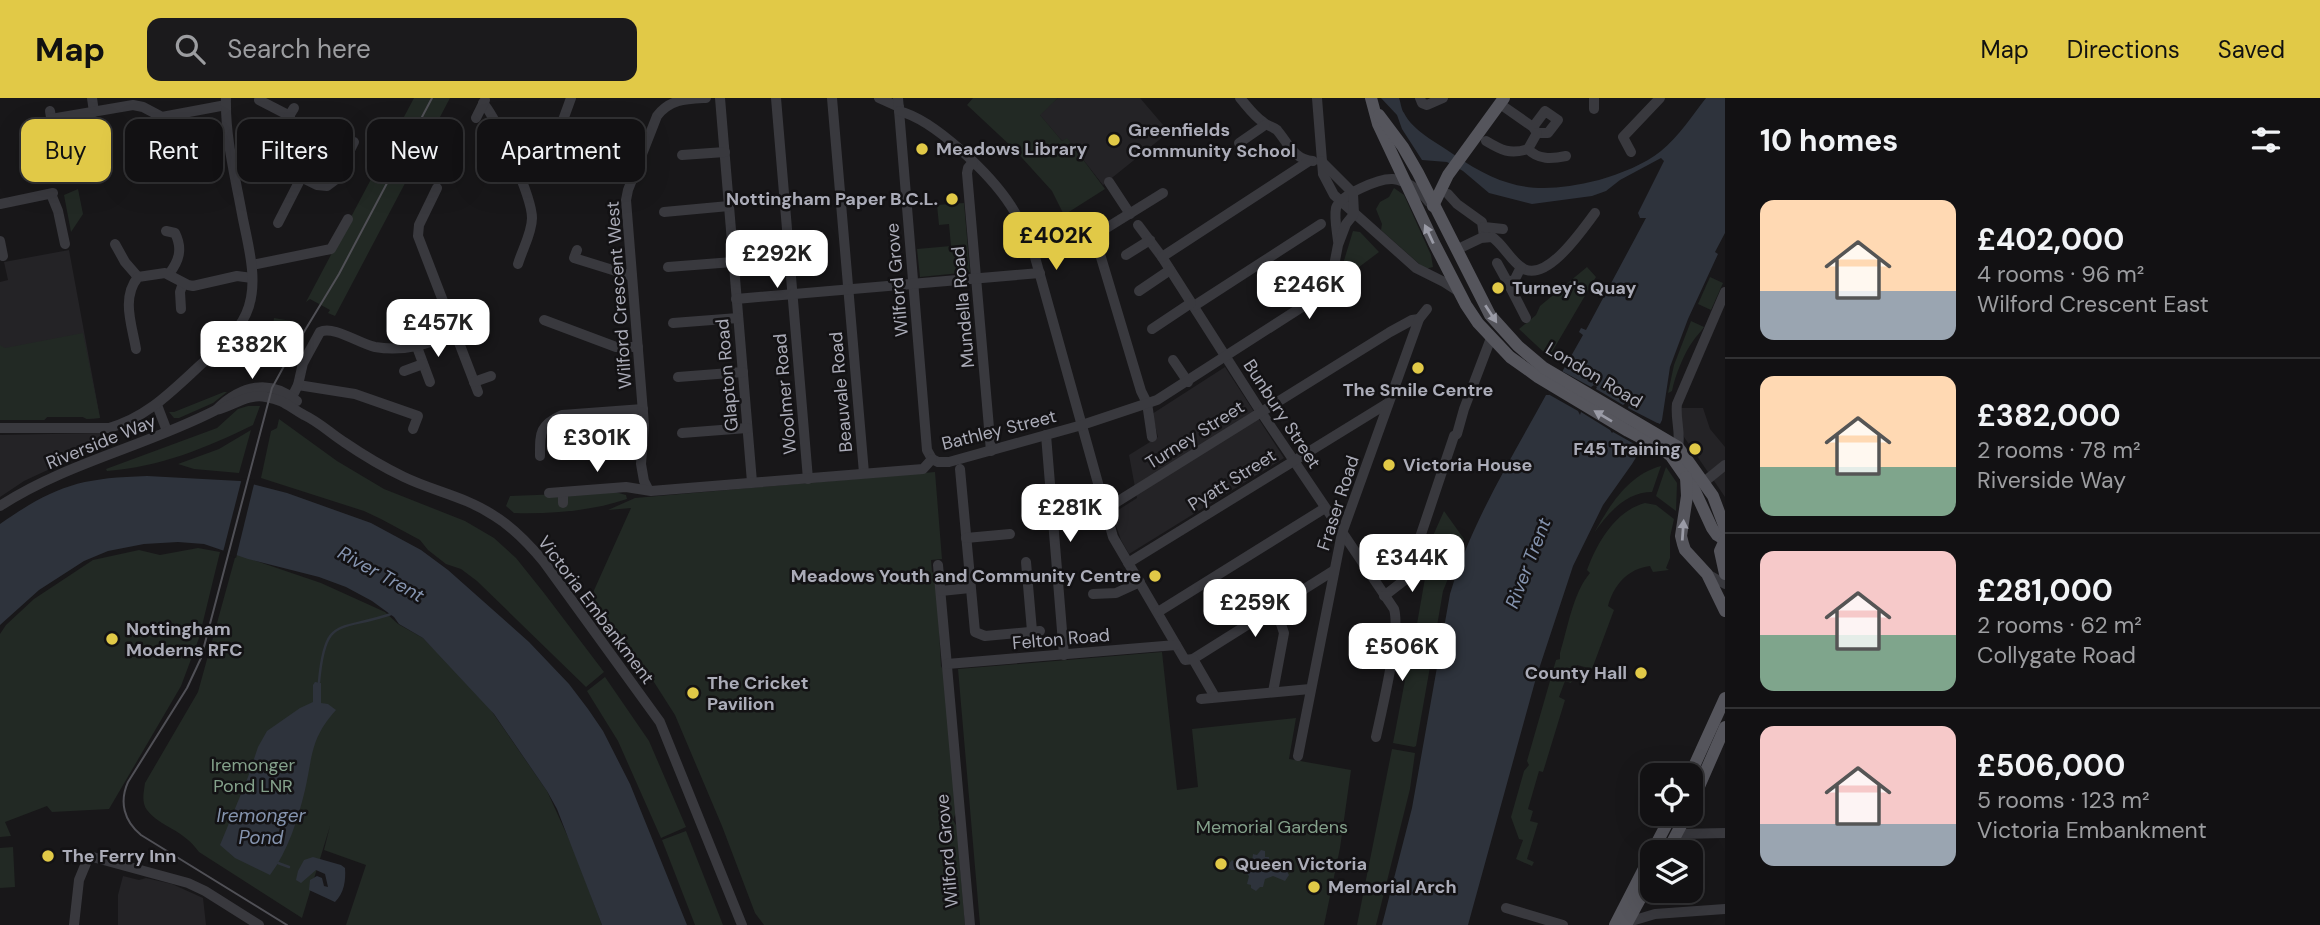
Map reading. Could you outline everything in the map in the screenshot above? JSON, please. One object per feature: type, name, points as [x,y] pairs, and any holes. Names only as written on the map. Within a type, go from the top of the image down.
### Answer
[{"type":"main road","name":"London Road","points":[[1371,98],[1378,124],[1452,286],[1478,323],[1510,357],[1669,445],[1704,482],[1713,496],[1725,528]]},
{"type":"main road","points":[[1433,206],[1448,175],[1502,101]]},
{"type":"main road","name":"London Road","points":[[1376,112],[1403,146],[1460,252],[1490,315],[1541,372]]},
{"type":"main road","points":[[1422,182],[1434,181],[1448,175]]},
{"type":"main road","points":[[1452,286],[1460,282],[1462,277],[1460,252]]},
{"type":"main road","name":"London Road","points":[[1669,445],[1695,489],[1712,528],[1725,540]]},
{"type":"main road","points":[[1686,477],[1687,496],[1681,536],[1683,544],[1685,550],[1707,574],[1725,611]]},
{"type":"main road","points":[[1713,496],[1725,510]]},
{"type":"main road","points":[[1725,540],[1720,551],[1725,574]]},
{"type":"main road","points":[[1695,763],[1725,698]]},
{"type":"main road","points":[[1703,777],[1725,727]]},
{"type":"main road","points":[[1674,840],[1681,826]]},
{"type":"main road","points":[[1615,925],[1640,876]]},
{"type":"main road","points":[[1627,923],[1640,899]]},
{"type":"street","points":[[92,98],[94,112]]},
{"type":"street","points":[[563,119],[571,98]]},
{"type":"street","name":"Wilford Crescent West","points":[[648,489],[641,464],[644,425],[626,196],[657,116],[663,108],[672,100],[706,98]]},
{"type":"street","name":"Glapton Road","points":[[720,98],[752,482]]},
{"type":"street","name":"Woolmer Road","points":[[776,98],[808,478]]},
{"type":"street","name":"Beauvale Road","points":[[832,98],[864,473]]},
{"type":"street","points":[[879,98],[899,105],[927,124],[972,162],[1013,208],[1033,250],[1040,273],[1114,541],[1185,660],[1193,659],[1333,571]]},
{"type":"street","points":[[1240,98],[1265,125],[1272,126],[1277,131],[1298,157],[1321,161],[1353,192]]},
{"type":"street","points":[[1420,98],[1422,103],[1427,105],[1443,98]]},
{"type":"street","points":[[1320,99],[1321,161],[1327,184],[1351,217],[1416,268],[1452,286]]},
{"type":"street","points":[[264,100],[292,112],[288,119]]},
{"type":"street","points":[[1631,152],[1623,137],[1655,100]]},
{"type":"street","points":[[485,101],[495,119]]},
{"type":"street","points":[[475,118],[485,101]]},
{"type":"street","points":[[1502,101],[1535,130],[1528,149]]},
{"type":"street","points":[[0,428],[109,428],[136,418],[157,405],[230,338],[246,315],[250,302],[252,265],[228,139],[226,102],[158,116],[137,102],[94,112],[51,115],[52,119]]},
{"type":"street","name":"Wilford Grove","points":[[899,105],[927,450],[932,459]]},
{"type":"street","points":[[1239,143],[1265,125]]},
{"type":"street","points":[[1486,141],[1504,152],[1528,149]]},
{"type":"street","points":[[1528,149],[1531,153],[1549,159],[1566,156]]},
{"type":"street","points":[[682,155],[725,152]]},
{"type":"street","points":[[1161,257],[1309,161]]},
{"type":"street","name":"Mundella Road","points":[[972,162],[967,173],[991,451]]},
{"type":"street","points":[[233,163],[237,163]]},
{"type":"street","points":[[1341,201],[1353,192],[1385,180],[1393,179],[1406,183]]},
{"type":"street","points":[[278,223],[299,182]]},
{"type":"street","points":[[312,182],[323,186],[334,182]]},
{"type":"street","points":[[516,258],[532,216],[520,182]]},
{"type":"street","points":[[1109,182],[1130,214]]},
{"type":"street","name":"London Road","points":[[1406,183],[1419,191],[1433,206]]},
{"type":"street","points":[[0,204],[36,192],[52,194],[65,244]]},
{"type":"street","points":[[432,192],[418,233],[476,387],[491,376]]},
{"type":"street","points":[[1351,217],[1353,192]]},
{"type":"street","points":[[1033,250],[1094,234],[1163,193]]},
{"type":"street","points":[[1448,194],[1457,204],[1478,217],[1484,232],[1497,241],[1521,267],[1534,271],[1541,270],[1570,246],[1595,213]]},
{"type":"street","name":"Bathley Street","points":[[1338,245],[1335,211],[1341,201]]},
{"type":"street","points":[[664,212],[729,206]]},
{"type":"street","name":"Bathley Street","points":[[549,492],[563,497],[626,487],[651,491],[923,469],[932,459],[942,463],[949,462],[1082,425],[1147,403],[1188,382],[1305,305],[1317,294],[1333,271],[1338,245],[1351,217]]},
{"type":"street","points":[[252,265],[331,249],[348,219]]},
{"type":"street","points":[[1152,329],[1321,224]]},
{"type":"street","name":"Bunbury Street","points":[[1138,225],[1394,609],[1396,621],[1376,737]]},
{"type":"street","points":[[1460,252],[1484,232],[1503,229]]},
{"type":"street","points":[[166,231],[175,233],[180,248],[177,264],[169,274]]},
{"type":"street","points":[[1094,234],[1141,391],[1147,403],[1152,437]]},
{"type":"street","points":[[1126,255],[1150,240]]},
{"type":"street","points":[[0,241],[3,256]]},
{"type":"street","points":[[115,244],[138,277]]},
{"type":"street","points":[[577,250],[574,258],[632,276]]},
{"type":"street","points":[[668,267],[733,262]]},
{"type":"street","points":[[1497,263],[1526,318]]},
{"type":"street","points":[[1508,283],[1515,279],[1521,267]]},
{"type":"street","points":[[1139,291],[1170,270]]},
{"type":"street","points":[[136,349],[128,298],[138,277],[160,272],[183,283],[196,285],[237,276],[252,278]]},
{"type":"street","points":[[736,299],[1040,273]]},
{"type":"street","points":[[181,309],[180,292],[183,283]]},
{"type":"street","points":[[1669,445],[1677,404],[1725,292]]},
{"type":"street","name":"Fraser Road","points":[[1298,756],[1342,533],[1419,319],[1427,309]]},
{"type":"street","points":[[673,323],[738,317]]},
{"type":"street","name":"Turney Street","points":[[1052,512],[1104,509],[1390,332],[1419,319]]},
{"type":"street","points":[[544,320],[616,347],[638,347]]},
{"type":"street","points":[[291,400],[303,363],[323,330],[331,330],[361,344],[388,349],[417,347],[454,333]]},
{"type":"street","points":[[576,345],[580,334]]},
{"type":"street","points":[[1384,596],[1406,579],[1491,338]]},
{"type":"street","points":[[417,347],[430,382]]},
{"type":"street","points":[[1173,360],[1188,382]]},
{"type":"street","points":[[404,371],[423,364]]},
{"type":"street","points":[[678,377],[743,372]]},
{"type":"street","points":[[298,385],[355,394],[423,418],[413,429]]},
{"type":"street","name":"Riverside Way","points":[[0,506],[52,478],[216,410],[235,394],[250,388],[272,389],[300,408]]},
{"type":"street","name":"Pyatt Street","points":[[1128,563],[1388,403]]},
{"type":"street","points":[[157,405],[167,432]]},
{"type":"street","name":"Victoria Embankment","points":[[300,408],[374,462],[405,478],[491,513],[523,538],[544,562],[660,722],[742,925]]},
{"type":"street","points":[[540,456],[540,435],[547,423],[553,419],[562,415],[643,409]]},
{"type":"street","points":[[682,433],[747,428]]},
{"type":"street","points":[[1046,435],[1064,655]]},
{"type":"street","points":[[1704,482],[1725,465]]},
{"type":"street","points":[[960,469],[973,625],[976,634],[985,636],[1036,631],[1026,562]]},
{"type":"street","points":[[1158,612],[1325,508]]},
{"type":"street","points":[[966,538],[1010,534]]},
{"type":"street","name":"Wilford Grove","points":[[938,565],[970,925]]},
{"type":"street","points":[[1707,574],[1725,584]]},
{"type":"street","points":[[1093,594],[1116,593],[1140,582]]},
{"type":"street","points":[[940,591],[970,588]]},
{"type":"street","points":[[1273,609],[1283,633],[1273,692]]},
{"type":"street","name":"Felton Road","points":[[947,664],[1177,645]]},
{"type":"street","points":[[1193,659],[1216,697]]},
{"type":"street","points":[[1201,699],[1310,688]]},
{"type":"street","points":[[1691,826],[1697,832]]},
{"type":"street","points":[[1677,834],[1725,833]]},
{"type":"street","points":[[74,925],[79,880],[89,856],[196,887],[259,925]]},
{"type":"street","points":[[1644,903],[1655,914]]},
{"type":"street","points":[[1506,908],[1563,925]]},
{"type":"street","points":[[1627,923],[1655,914],[1725,909]]},
{"type":"shaded area","name":"Greenfields Community School","points":[[1058,98],[1140,98],[1169,132],[1103,185],[1067,139],[1062,141],[1039,114]]},
{"type":"shaded area","points":[[69,250],[100,418],[0,420],[0,282],[8,280],[4,262]]},
{"type":"shaded area","points":[[1225,367],[1284,458],[1129,554],[1112,514],[1137,498],[1129,455],[1158,437],[1152,414]]},
{"type":"shaded area","points":[[1680,408],[1703,408],[1710,429],[1725,447],[1725,497],[1684,437],[1680,426]]},
{"type":"shaded area","points":[[100,433],[104,447],[24,481],[0,497],[0,435]]},
{"type":"shaded area","points":[[123,876],[172,884],[203,898],[206,925],[118,925],[118,895]]},
{"type":"green space","points":[[414,98],[450,98],[439,119],[403,119]]},
{"type":"green space","points":[[973,98],[1058,98],[1040,115],[1062,141],[1067,138],[1105,189],[1064,215],[1052,191],[1013,148],[967,105]]},
{"type":"green space","points":[[370,182],[406,182],[335,316],[328,313],[330,310],[310,299],[306,302]]},
{"type":"green space","points":[[1394,188],[1404,195],[1431,255],[1433,267],[1425,269],[1381,230],[1382,224],[1376,209]]},
{"type":"green space","points":[[78,189],[83,214],[71,232],[64,195]]},
{"type":"green space","points":[[964,203],[970,272],[920,277],[917,249],[951,246],[949,224],[939,225],[937,205]]},
{"type":"green space","points":[[1353,231],[1360,232],[1379,252],[1355,270],[1342,267]]},
{"type":"green space","points":[[1587,267],[1596,277],[1549,357],[1519,329],[1536,315],[1540,306]]},
{"type":"green space","points":[[1710,277],[1723,283],[1711,310],[1698,304]]},
{"type":"green space","points":[[274,318],[297,322],[282,345],[271,340]]},
{"type":"green space","points":[[1691,321],[1704,327],[1686,352],[1672,391],[1668,393],[1674,365]]},
{"type":"green space","points":[[83,333],[100,418],[0,420],[0,345],[5,348]]},
{"type":"green space","points":[[227,392],[213,403],[179,418],[174,418],[169,412],[174,412]]},
{"type":"green space","points":[[260,406],[253,425],[218,441],[164,461],[127,469],[106,469],[217,428],[238,409]]},
{"type":"green space","points":[[279,419],[337,461],[384,489],[465,521],[494,538],[516,558],[604,672],[586,687],[477,581],[461,569],[446,564],[420,540],[364,511],[261,478],[271,431],[277,428]]},
{"type":"green space","points":[[251,430],[239,473],[194,469],[178,464],[219,449]]},
{"type":"green space","points":[[1661,466],[1652,492],[1634,496],[1618,505],[1594,533],[1621,492],[1639,476]]},
{"type":"green space","points":[[1666,467],[1677,483],[1676,511],[1656,496]]},
{"type":"green space","points":[[935,472],[942,559],[931,560],[932,572],[936,574],[941,666],[944,672],[956,812],[953,820],[957,827],[965,925],[764,925],[755,913],[675,715],[645,668],[591,597],[631,508],[608,510],[635,498]]},
{"type":"green space","points":[[615,492],[626,495],[627,499],[586,509],[557,512],[514,513],[506,506],[510,496]]},
{"type":"green space","points":[[1645,503],[1656,505],[1674,519],[1670,537],[1670,558],[1666,568],[1669,570],[1653,572],[1650,566],[1628,574],[1623,579],[1608,606],[1614,610],[1592,669],[1577,665],[1571,683],[1565,681],[1559,697],[1565,700],[1543,772],[1539,771],[1528,809],[1533,811],[1530,821],[1538,823],[1527,859],[1534,862],[1532,866],[1516,859],[1523,840],[1519,839],[1511,817],[1524,771],[1529,765],[1527,761],[1556,660],[1560,659],[1575,600],[1590,573],[1587,570],[1596,549],[1616,521],[1634,507]]},
{"type":"green space","points":[[1444,511],[1464,539],[1443,591],[1437,626],[1434,627],[1417,624],[1432,538]]},
{"type":"green space","points":[[198,548],[220,552],[199,638],[181,686],[109,809],[52,812],[47,806],[5,822],[11,836],[0,837],[0,634],[6,625],[34,599],[93,560],[139,550],[160,555]]},
{"type":"green space","name":"Iremonger Pond LNR","points":[[236,554],[321,583],[385,612],[398,624],[423,638],[449,664],[486,703],[547,791],[573,848],[602,925],[346,925],[366,865],[324,850],[330,826],[302,918],[199,852],[186,838],[152,816],[144,804],[145,783],[198,692]]},
{"type":"green space","points":[[1415,628],[1436,633],[1414,747],[1393,743]]},
{"type":"green space","name":"Memorial Gardens","points":[[1162,652],[1177,790],[1198,787],[1192,729],[1296,718],[1289,759],[1351,770],[1340,848],[1324,925],[980,925],[958,669]]},
{"type":"green space","points":[[605,677],[649,741],[686,827],[661,838],[618,741],[587,691]]},
{"type":"green space","points":[[1392,749],[1415,753],[1410,789],[1376,925],[1357,925]]},
{"type":"green space","points":[[686,831],[723,925],[695,925],[662,840]]},
{"type":"green space","points":[[13,847],[15,887],[0,888],[0,848]]},
{"type":"water","name":"River Trent","points":[[1381,98],[1399,98],[1403,111],[1413,125],[1472,166],[1506,182],[1539,188],[1577,185],[1624,172],[1655,156],[1668,145],[1706,98],[1725,98],[1725,233],[1670,367],[1662,420],[1660,424],[1657,423],[1603,505],[1573,566],[1536,678],[1468,925],[1382,925],[1412,808],[1450,594],[1469,542],[1493,492],[1546,395],[1549,395],[1583,335],[1579,332],[1581,328],[1586,330],[1646,218],[1640,218],[1638,213],[1664,161],[1661,158],[1620,180],[1606,191],[1592,196],[1532,204],[1489,193],[1463,171],[1447,162],[1422,160],[1402,129],[1397,115]]},
{"type":"water","name":"River Trent","points":[[147,476],[240,481],[287,493],[371,523],[421,550],[448,570],[529,642],[569,684],[603,731],[630,784],[687,925],[602,925],[557,809],[494,714],[423,638],[399,624],[372,601],[346,587],[204,544],[144,544],[108,551],[84,561],[39,590],[0,625],[0,524],[37,501],[69,486],[103,479]]},
{"type":"water","name":"Iremonger Pond","points":[[315,682],[321,683],[321,703],[336,710],[317,739],[296,823],[282,856],[270,875],[235,858],[220,845],[258,747],[267,731],[313,702]]},
{"type":"water","points":[[1261,850],[1265,851],[1265,857],[1269,857],[1268,865],[1277,871],[1286,870],[1289,875],[1285,881],[1273,876],[1265,879],[1263,887],[1256,891],[1247,884],[1249,876],[1244,870],[1231,870],[1227,866],[1232,860],[1244,866],[1247,862],[1252,862],[1253,854],[1257,855]]},
{"type":"water","points":[[313,857],[345,868],[344,886],[335,902],[309,890],[310,880],[317,876],[322,878],[324,886],[328,887],[325,874],[316,870],[301,883],[296,880],[304,860]]},
{"type":"pier","points":[[1560,370],[1591,387],[1594,385],[1596,389],[1623,405],[1626,403],[1628,408],[1663,426],[1659,427],[1645,450],[1612,433],[1548,394],[1547,391]]},
{"type":"pier","points":[[242,478],[255,480],[236,558],[223,552]]},
{"type":"waterway","points":[[319,682],[325,646],[330,636],[347,626],[391,614]]},
{"type":"waterway","points":[[278,863],[289,867]]},
{"type":"tram line","points":[[287,925],[135,830],[125,811],[125,789],[187,688],[201,658],[272,388],[339,274],[432,98]]},
{"type":"place","name":"Greenfields Community School","points":[[1114,140]]},
{"type":"place","name":"Meadows Library","points":[[922,149]]},
{"type":"place","name":"Nottingham Paper B.C.L.","points":[[952,199]]},
{"type":"place","name":"Turney's Quay","points":[[1498,288]]},
{"type":"place","name":"The Smile Centre","points":[[1418,368]]},
{"type":"place","name":"F45 Training","points":[[1695,449]]},
{"type":"place","name":"Victoria House","points":[[1389,465]]},
{"type":"place","name":"Meadows Youth and Community Centre","points":[[1155,576]]},
{"type":"place","name":"Nottingham Moderns RFC","points":[[112,639]]},
{"type":"place","name":"County Hall","points":[[1641,673]]},
{"type":"place","name":"The Cricket Pavilion","points":[[693,693]]},
{"type":"place","name":"The Ferry Inn","points":[[48,856]]},
{"type":"place","name":"Queen Victoria","points":[[1221,864]]},
{"type":"place","name":"Memorial Arch","points":[[1314,887]]}]
